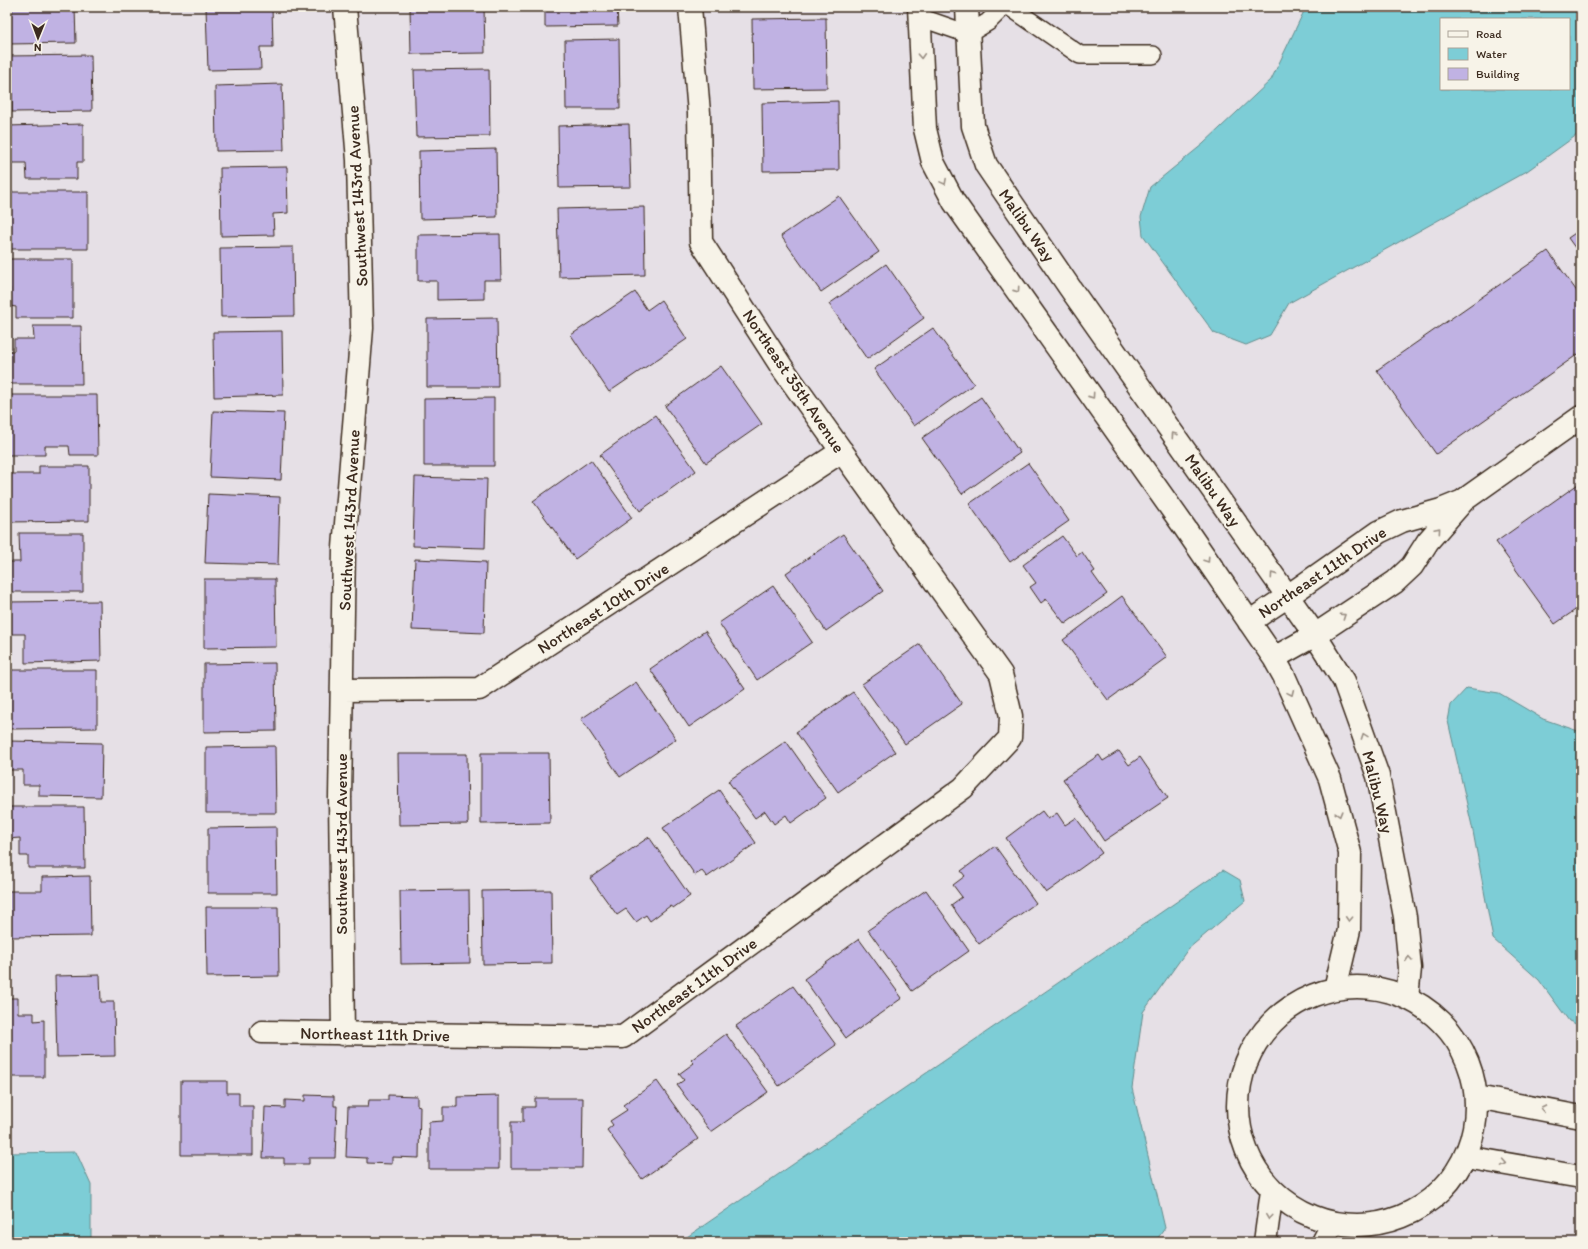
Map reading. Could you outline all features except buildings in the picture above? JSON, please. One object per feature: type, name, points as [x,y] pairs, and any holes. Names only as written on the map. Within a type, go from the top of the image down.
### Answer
[{"type":"street","name":"Southwest 143rd Avenue","points":[[343,1034],[340,798],[344,548],[362,328],[358,160],[345,7]]},
{"type":"street","name":"Northeast 35th Avenue","points":[[690,7],[699,113],[701,242],[783,369],[1001,674],[1011,716]]},
{"type":"street","name":"Malibu Way","points":[[967,7],[973,126],[986,165],[1070,288],[1288,596],[1344,681],[1378,776],[1405,917],[1410,968],[1407,998]]},
{"type":"street","points":[[919,12],[925,129],[934,162],[954,202],[1185,528],[1274,658],[1284,676],[1330,779],[1350,853],[1349,930],[1335,989]]},
{"type":"street","name":"Northeast 11th Drive","points":[[1249,622],[1378,532],[1402,521],[1441,510],[1464,500],[1581,417]]},
{"type":"street","name":"Northeast 10th Drive","points":[[342,690],[479,689],[842,451]]},
{"type":"street","name":"Northeast 11th Drive","points":[[1274,658],[1315,635],[1395,582],[1412,566],[1428,541],[1464,500]]},
{"type":"street","name":"Northeast 11th Drive","points":[[262,1032],[623,1037],[963,788],[1010,738],[1011,716]]},
{"type":"street","points":[[1359,987],[1384,990],[1407,998],[1429,1011],[1448,1028],[1462,1049],[1472,1072],[1477,1097],[1477,1117],[1473,1137],[1466,1157],[1454,1176],[1439,1194],[1421,1207],[1400,1218],[1379,1224],[1356,1226],[1328,1233],[1272,1191],[1256,1171],[1244,1147],[1238,1122],[1237,1096],[1242,1071],[1253,1047],[1268,1026],[1287,1009],[1310,996],[1335,989],[1359,987]]},
{"type":"street","points":[[1477,1097],[1581,1117]]},
{"type":"street","points":[[1466,1157],[1581,1176]]},
{"type":"street","points":[[1265,1242],[1272,1191]]},
{"type":"lane","points":[[919,12],[968,34],[988,22],[1003,7]]},
{"type":"lane","points":[[1010,7],[1080,55],[1153,55]]},
{"type":"water","points":[[1306,7],[1581,7],[1581,132],[1527,171],[1289,303],[1270,335],[1246,345],[1214,333],[1143,235],[1141,217],[1150,187],[1203,144],[1271,80]]},
{"type":"water","points":[[1467,688],[1499,693],[1543,719],[1581,732],[1581,1026],[1569,1021],[1539,980],[1493,939],[1472,826],[1448,721],[1451,705]]},
{"type":"water","points":[[1223,870],[1240,880],[1245,901],[1188,949],[1143,1012],[1132,1088],[1165,1228],[1155,1242],[1003,1242],[1001,1240],[998,1242],[293,1242],[684,1239]]},
{"type":"water","points":[[76,1152],[91,1185],[91,1242],[7,1242],[7,1153]]}]
